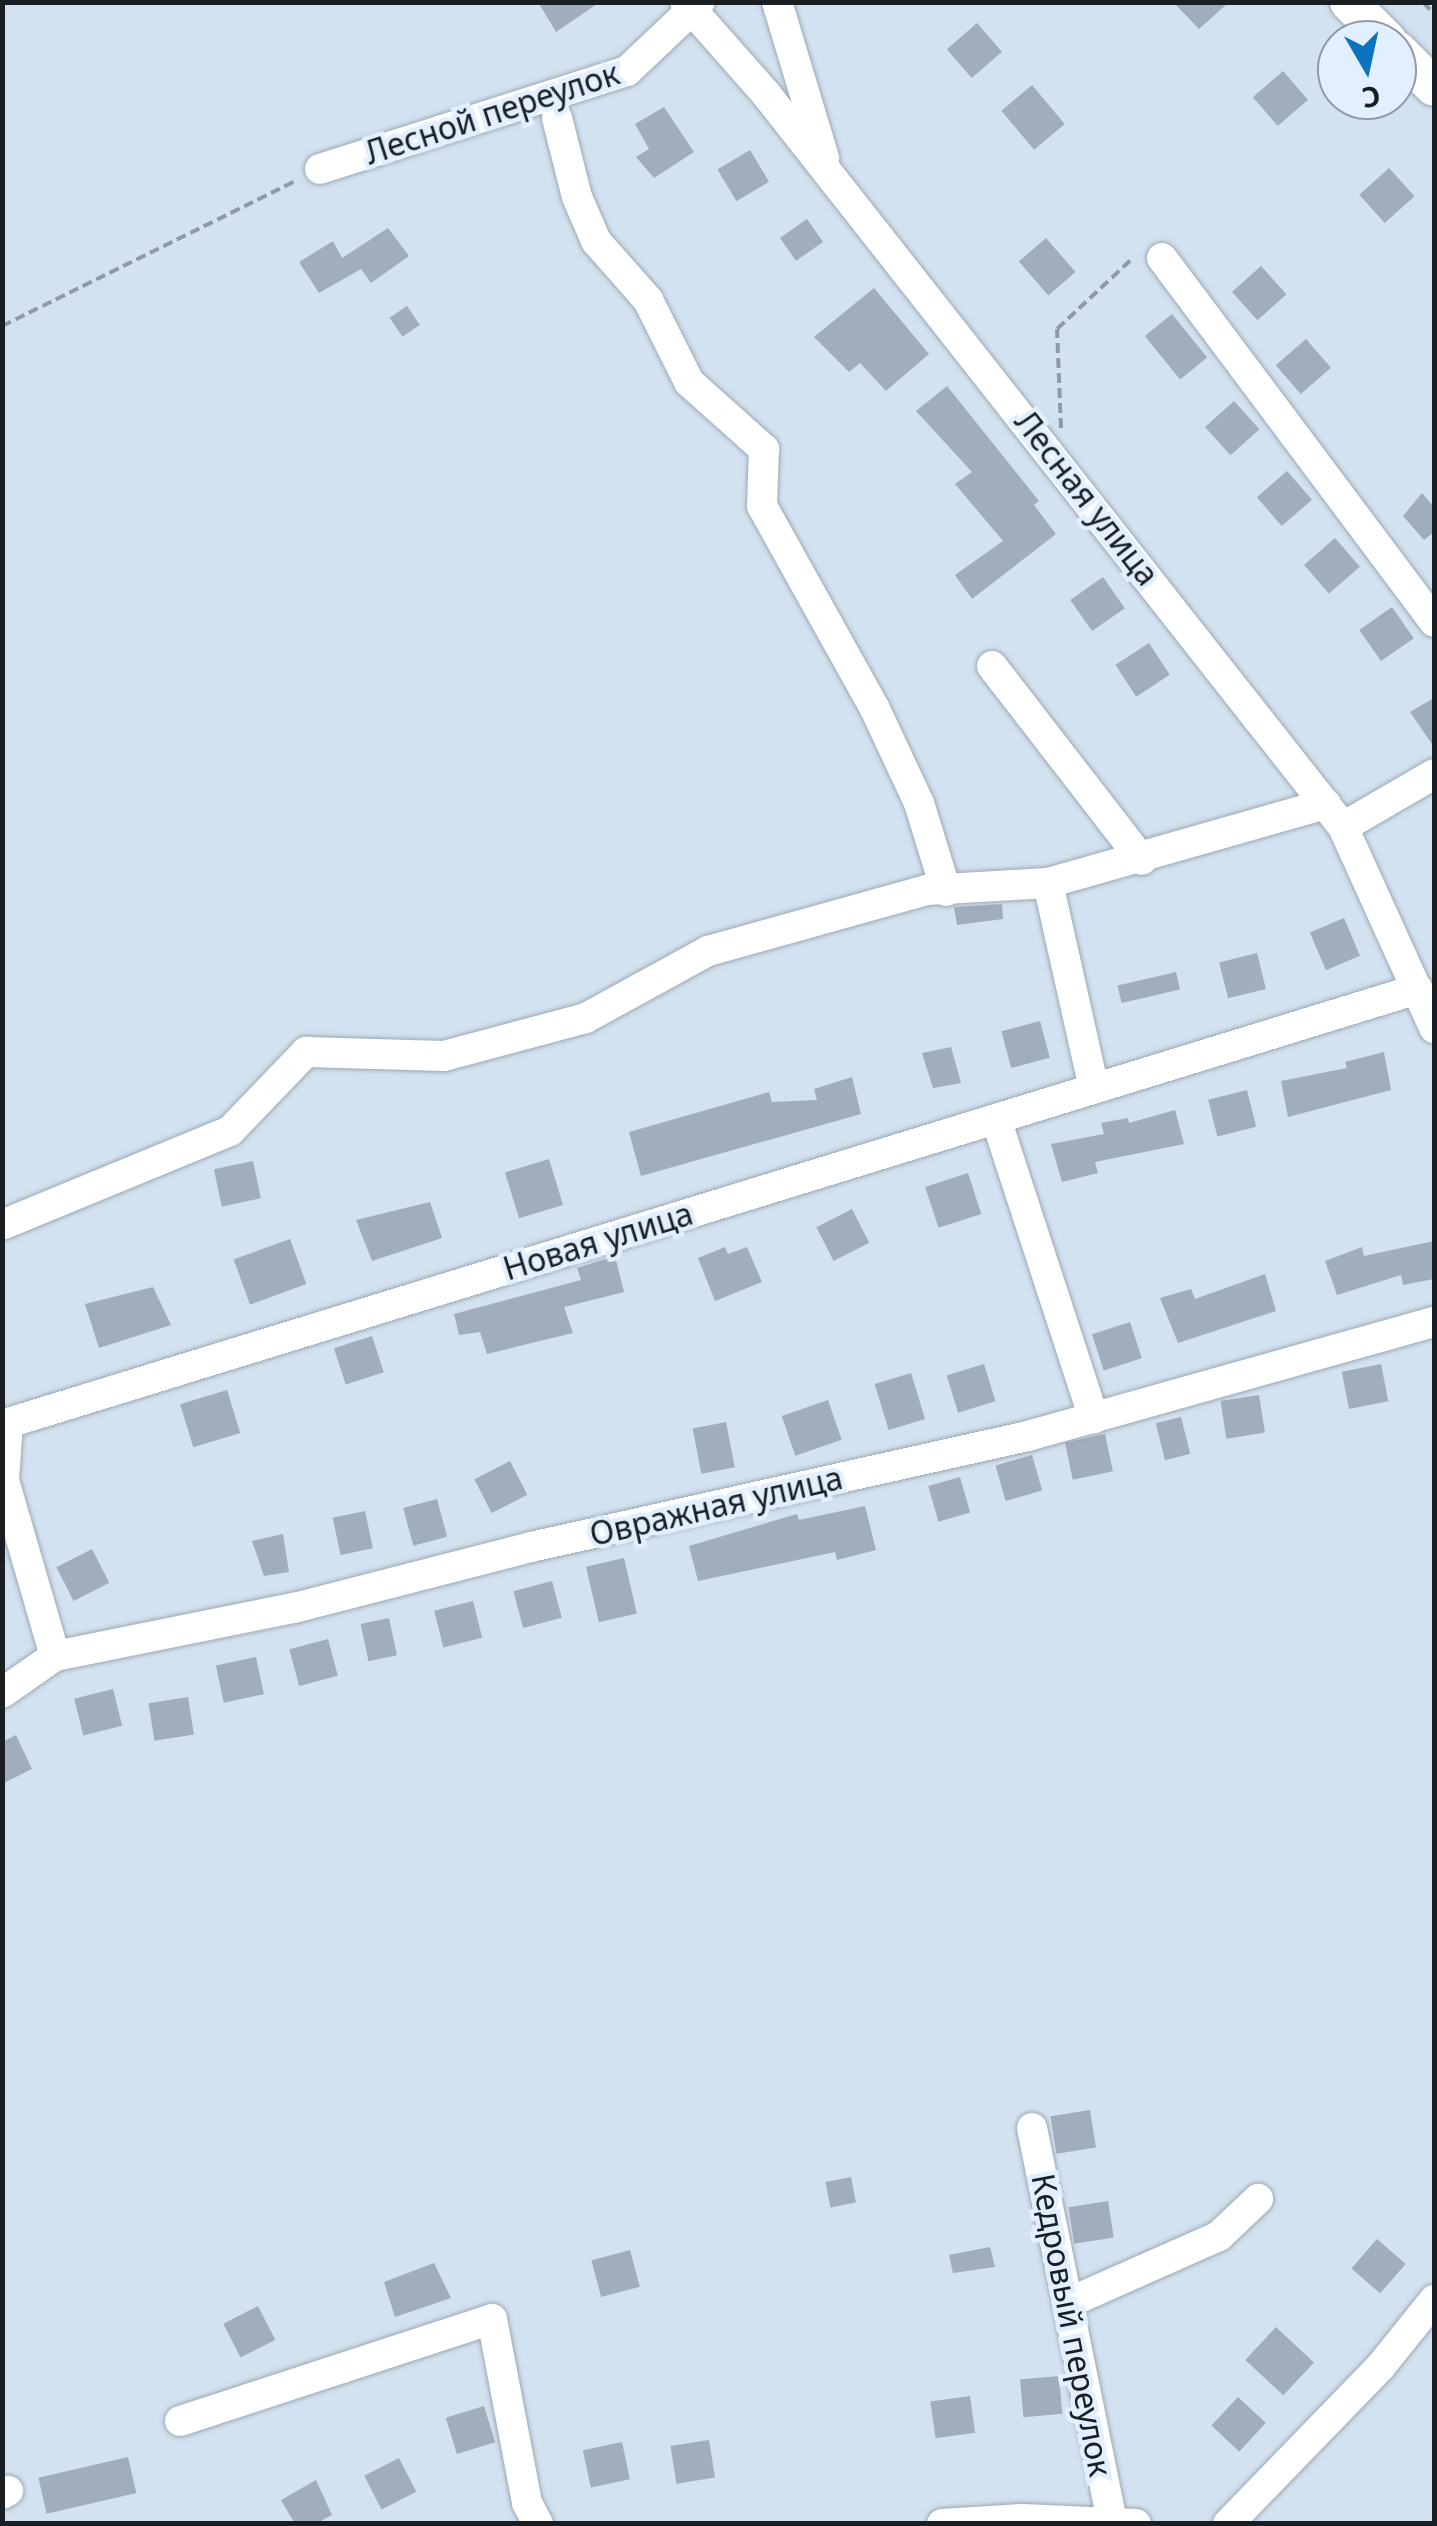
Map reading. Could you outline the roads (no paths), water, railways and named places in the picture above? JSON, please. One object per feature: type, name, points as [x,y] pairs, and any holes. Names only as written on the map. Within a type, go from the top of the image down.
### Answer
[{"type":"main road","points":[[1349,2],[1367,20]]},
{"type":"street","points":[[777,2],[828,172]]},
{"type":"street","name":"Лесная улица","points":[[692,5],[1051,452],[1334,815],[1434,1028]]},
{"type":"street","name":"Лесной переулок","points":[[320,170],[626,71],[692,5]]},
{"type":"street","points":[[556,118],[577,197],[596,241],[648,300],[689,382],[764,449],[762,506],[874,707],[919,802],[946,891]]},
{"type":"street","points":[[1162,258],[1434,622]]},
{"type":"street","points":[[992,666],[1142,860]]},
{"type":"street","points":[[2,1225],[230,1131],[306,1052],[444,1056],[586,1018],[708,951],[926,890],[1048,883],[1334,815],[1434,774]]},
{"type":"street","points":[[1048,883],[1094,1088]]},
{"type":"street","name":"Новая улица","points":[[55,1656],[4,1480],[5,1415],[996,1119],[1418,988]]},
{"type":"street","points":[[996,1119],[1094,1418]]},
{"type":"street","name":"Овражная улица","points":[[2,1693],[55,1656],[294,1608],[530,1547],[1094,1418],[1434,1322]]},
{"type":"street","name":"Кедровый переулок","points":[[1032,2128],[1112,2522]]},
{"type":"street","points":[[1068,2303],[1220,2236],[1258,2199]]},
{"type":"street","points":[[1228,2524],[1381,2366],[1434,2300]]},
{"type":"street","points":[[180,2422],[492,2319],[526,2502],[538,2524]]},
{"type":"street","points":[[942,2524],[1022,2518],[1136,2524]]}]
